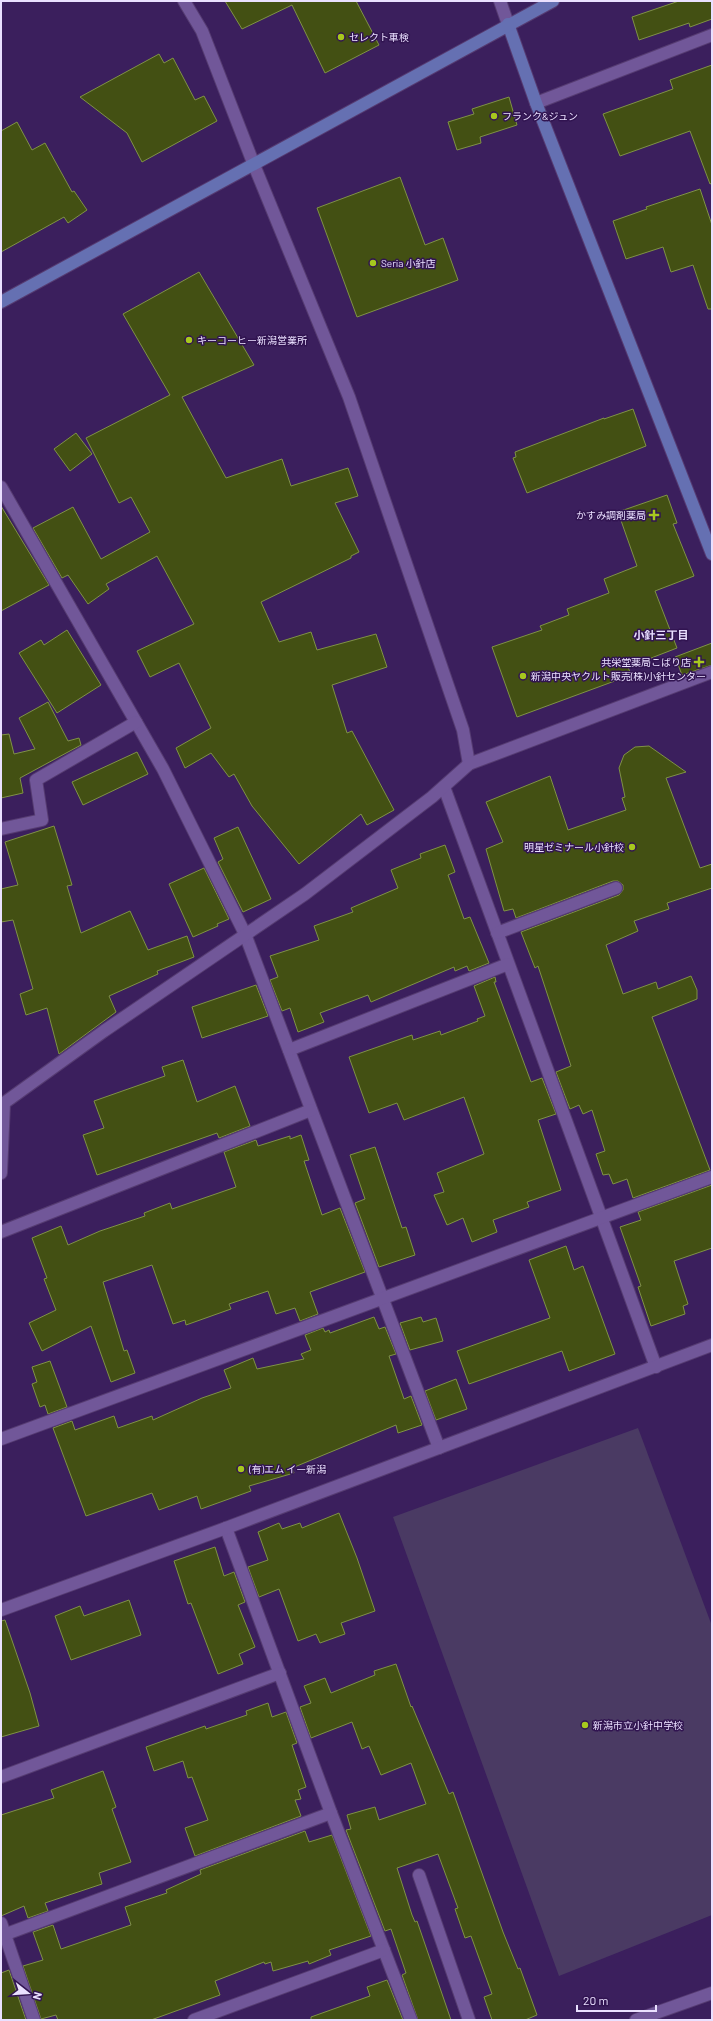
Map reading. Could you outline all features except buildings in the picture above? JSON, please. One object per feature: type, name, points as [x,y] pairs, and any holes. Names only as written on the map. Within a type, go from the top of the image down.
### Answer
[{"type":"street","points":[[184,1],[202,31],[254,165],[350,397],[463,730],[469,764]]},
{"type":"street","points":[[500,1],[536,103],[712,554]]},
{"type":"street","points":[[1,302],[215,184],[254,165],[508,24],[553,1]]},
{"type":"street","points":[[536,103],[712,35]]},
{"type":"street","points":[[1,487],[163,769],[245,934],[439,1448]]},
{"type":"street","points":[[1,1173],[4,1103],[104,1031],[304,894],[444,787],[469,764],[712,672]]},
{"type":"street","points":[[1,828],[42,820],[36,780],[136,722]]},
{"type":"street","points":[[444,787],[656,1367]]},
{"type":"street","points":[[497,933],[616,888]]},
{"type":"street","points":[[289,1050],[508,964]]},
{"type":"street","points":[[1,1232],[311,1110]]},
{"type":"street","points":[[1,1439],[712,1177]]},
{"type":"street","points":[[1,1610],[226,1528],[712,1345]]},
{"type":"street","points":[[226,1528],[331,1813],[411,2020]]},
{"type":"street","points":[[1,1777],[280,1673]]},
{"type":"street","points":[[3,1935],[331,1813]]},
{"type":"street","points":[[419,1875],[469,2020]]},
{"type":"street","points":[[1,1923],[3,1935],[34,2020]]},
{"type":"street","points":[[194,2020],[384,1950]]},
{"type":"street","points":[[636,2020],[711,1997]]},
{"type":"shaded area","name":"新潟市立小針中学校","points":[[638,1428],[712,1626],[712,1915],[559,1976],[393,1517]]},
{"type":"place","name":"セレクト車検","points":[[341,37]]},
{"type":"place","name":"フランク&ジュン","points":[[494,116]]},
{"type":"place","name":"Seria 小針店","points":[[373,263]]},
{"type":"place","name":"キーコーヒー新潟営業所","points":[[189,340]]},
{"type":"place","name":"かすみ調剤薬局","points":[[654,515]]},
{"type":"place","name":"共栄堂薬局こばり店","points":[[699,662]]},
{"type":"place","name":"新潟中央ヤクルト販売(株)小針センター","points":[[523,676]]},
{"type":"place","name":"明星ゼミナール小針校","points":[[632,847]]},
{"type":"place","name":"(有)エム イー新潟","points":[[241,1469]]},
{"type":"place","name":"新潟市立小針中学校","points":[[585,1725]]},
{"type":"district","name":"小針三丁目","points":[[661,635]]}]
